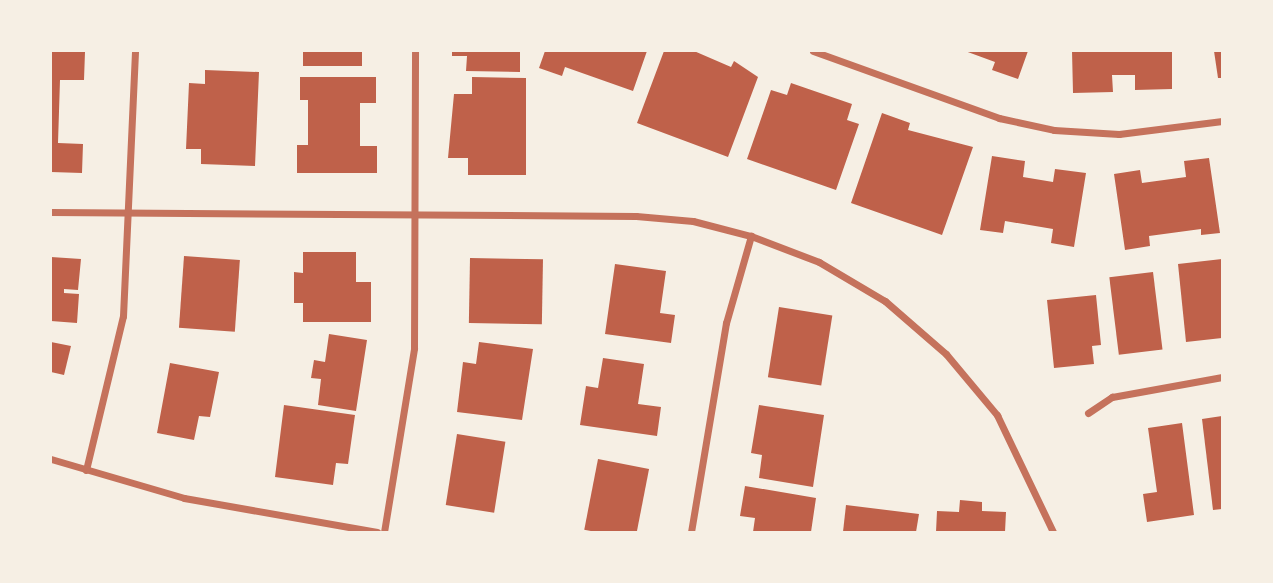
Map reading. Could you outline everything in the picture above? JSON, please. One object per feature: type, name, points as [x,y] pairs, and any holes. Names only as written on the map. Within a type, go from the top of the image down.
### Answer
[{"type":"street","points":[[86,470],[119,342],[129,215],[135,51]]},
{"type":"street","points":[[384,532],[414,348],[415,51]]},
{"type":"street","points":[[813,51],[999,118],[1054,130],[1119,134],[1222,121]]},
{"type":"street","points":[[51,212],[414,218],[636,216],[693,221],[751,236],[819,262],[885,301],[946,354],[997,415],[1053,532]]},
{"type":"street","points":[[691,532],[726,323],[751,236]]},
{"type":"street","points":[[1088,413],[1112,397],[1222,377]]},
{"type":"street","points":[[51,459],[184,498],[377,532]]},
{"type":"building","points":[[51,51],[85,52],[84,80],[60,80],[58,143],[83,144],[82,173],[51,172]]},
{"type":"building","points":[[303,51],[362,51],[362,66],[303,66]]},
{"type":"building","points":[[452,51],[520,51],[520,72],[466,71],[467,56],[452,56]]},
{"type":"building","points":[[545,51],[647,51],[633,91],[565,67],[562,76],[539,68]]},
{"type":"building","points":[[664,51],[694,51],[731,67],[734,61],[758,77],[728,157],[637,123]]},
{"type":"building","points":[[965,51],[1028,51],[1018,79],[992,70],[995,62]]},
{"type":"building","points":[[1072,51],[1172,51],[1172,89],[1135,90],[1135,75],[1112,75],[1113,92],[1073,93]]},
{"type":"building","points":[[1214,51],[1222,51],[1222,78],[1218,78]]},
{"type":"building","points":[[205,70],[259,72],[255,166],[201,164],[201,149],[186,149],[189,83],[205,84]]},
{"type":"building","points":[[300,77],[376,77],[376,103],[360,103],[360,146],[377,146],[377,173],[297,173],[297,145],[308,145],[308,100],[300,100]]},
{"type":"building","points":[[472,77],[526,78],[526,175],[468,175],[468,158],[448,158],[454,94],[472,94]]},
{"type":"building","points":[[791,83],[852,104],[847,120],[859,124],[836,190],[747,159],[771,90],[787,95]]},
{"type":"building","points":[[882,113],[910,123],[908,130],[973,147],[942,235],[851,203]]},
{"type":"building","points":[[992,156],[1025,161],[1023,177],[1053,182],[1055,169],[1086,173],[1074,247],[1051,243],[1053,229],[1005,221],[1003,233],[980,230]]},
{"type":"building","points":[[1209,158],[1220,233],[1201,235],[1201,229],[1149,236],[1150,246],[1125,250],[1114,174],[1140,170],[1142,183],[1186,177],[1184,161]]},
{"type":"building","points":[[303,252],[356,252],[356,282],[371,282],[371,322],[303,322],[303,303],[294,303],[294,272],[303,273]]},
{"type":"building","points":[[184,256],[240,260],[235,332],[179,328]]},
{"type":"building","points":[[51,257],[81,259],[78,290],[64,289],[64,293],[79,294],[77,323],[51,321]]},
{"type":"building","points":[[470,258],[543,259],[542,324],[469,323]]},
{"type":"building","points":[[1222,259],[1222,338],[1186,342],[1178,264]]},
{"type":"building","points":[[615,264],[666,271],[660,313],[675,315],[671,343],[605,334]]},
{"type":"building","points":[[1153,272],[1163,349],[1119,355],[1109,277]]},
{"type":"building","points":[[1096,295],[1101,345],[1092,346],[1094,364],[1054,368],[1047,300]]},
{"type":"building","points":[[779,307],[832,315],[821,386],[768,377]]},
{"type":"building","points":[[329,334],[367,340],[356,411],[318,405],[321,379],[311,378],[314,360],[325,362]]},
{"type":"building","points":[[51,342],[71,346],[64,375],[51,372]]},
{"type":"building","points":[[479,342],[533,349],[522,420],[457,412],[463,362],[476,364]]},
{"type":"building","points":[[603,358],[644,364],[638,404],[661,407],[657,436],[580,425],[586,386],[598,388]]},
{"type":"building","points":[[170,363],[219,372],[210,417],[199,416],[194,440],[157,433]]},
{"type":"building","points":[[284,405],[355,415],[348,464],[336,463],[333,485],[275,477]]},
{"type":"building","points":[[759,405],[824,415],[813,487],[759,478],[762,455],[751,453]]},
{"type":"building","points":[[1222,416],[1222,509],[1213,510],[1202,419]]},
{"type":"building","points":[[1182,423],[1194,515],[1147,522],[1143,494],[1157,492],[1148,428]]},
{"type":"building","points":[[457,434],[505,442],[494,513],[446,505]]},
{"type":"building","points":[[598,459],[649,469],[637,532],[584,530]]},
{"type":"building","points":[[745,486],[816,498],[811,532],[753,532],[755,518],[740,516]]},
{"type":"building","points":[[960,500],[982,502],[982,511],[1006,512],[1005,532],[936,532],[937,511],[959,512]]},
{"type":"building","points":[[846,505],[919,514],[916,532],[843,532]]}]
